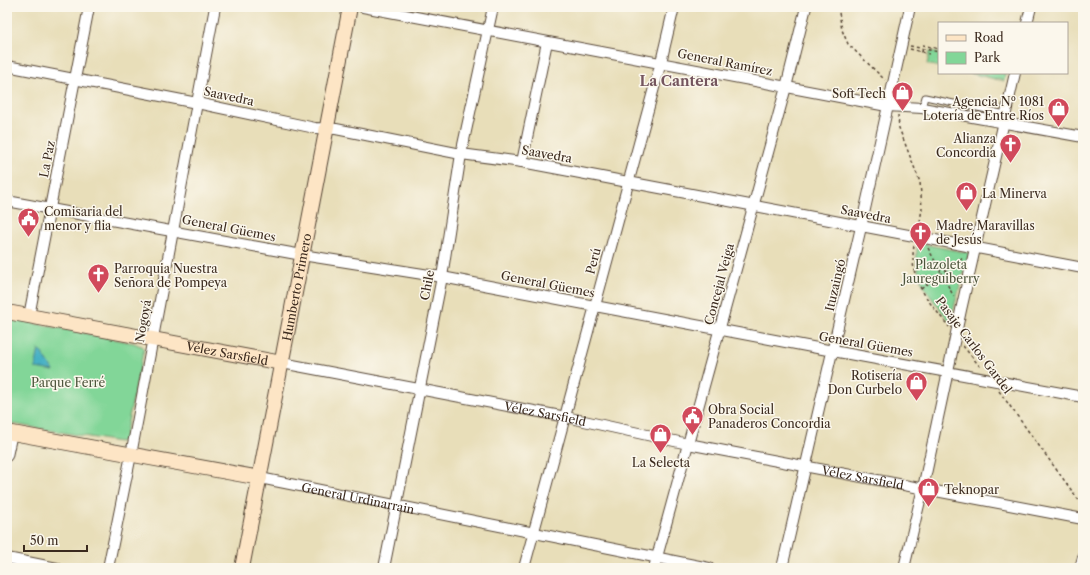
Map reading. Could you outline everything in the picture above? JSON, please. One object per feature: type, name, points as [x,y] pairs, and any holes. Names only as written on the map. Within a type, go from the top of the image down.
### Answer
[{"type":"street","name":"La Paz","points":[[30,316],[89,7]]},
{"type":"street","name":"Nogoyá","points":[[108,568],[131,455],[215,7]]},
{"type":"street","name":"Humberto Primero","points":[[242,568],[350,7]]},
{"type":"street","name":"General Ramírez","points":[[363,7],[892,106],[1005,118],[1083,138]]},
{"type":"street","name":"Chile","points":[[384,568],[442,277],[461,154],[493,7]]},
{"type":"street","name":"Perú","points":[[524,568],[566,418],[661,62],[674,7]]},
{"type":"street","name":"Concejal Veiga","points":[[654,568],[786,87],[806,7]]},
{"type":"street","name":"Ituzaingó","points":[[782,568],[861,226],[892,106],[891,87],[903,46],[910,7]]},
{"type":"street","points":[[1027,22],[1031,7]]},
{"type":"street","points":[[522,162],[547,42]]},
{"type":"street","name":"Saavedra","points":[[7,66],[327,129],[336,129],[461,154],[522,162],[1083,268]]},
{"type":"street","points":[[904,568],[1015,74]]},
{"type":"street","name":"General Güemes","points":[[7,201],[302,255],[442,277],[1083,397]]},
{"type":"street","name":"Vélez Sarsfield","points":[[7,312],[282,363],[566,418],[688,444],[1083,519]]},
{"type":"street","points":[[7,456],[9,432]]},
{"type":"street","name":"General Urdinarrain","points":[[9,432],[260,478],[709,568]]},
{"type":"street","points":[[1080,568],[1083,557]]},
{"type":"street","points":[[7,558],[57,568]]},
{"type":"path","points":[[838,7],[842,30],[848,44],[891,87]]},
{"type":"path","points":[[922,52],[923,45],[938,49]]},
{"type":"path","points":[[903,46],[929,54]]},
{"type":"path","points":[[903,46],[938,52]]},
{"type":"path","name":"Pasaje Carlos Gardel","points":[[892,106],[920,182],[922,208],[919,237],[912,255],[912,266],[917,282],[1083,506]]},
{"type":"path","points":[[919,237],[942,274],[961,310]]},
{"type":"path","points":[[921,289],[976,248]]},
{"type":"green space","points":[[930,51],[938,53],[938,67],[927,64]]},
{"type":"green space","points":[[973,74],[1005,74],[1004,81]]},
{"type":"green space","name":"Plazoleta Jaureguiberry","points":[[918,243],[969,253],[950,322],[929,295],[920,277],[917,267]]},
{"type":"green space","name":"Parque Ferré","points":[[7,318],[134,343],[144,349],[124,440],[119,442],[7,423]]},
{"type":"water","points":[[39,349],[54,371],[35,368]]},
{"type":"place","name":"Soft Tech","points":[[902,112]]},
{"type":"place","name":"Agencia Nº 1081 Lotería de Entre Ríos","points":[[1059,128]]},
{"type":"place","name":"Alianza Concordia","points":[[1011,164]]},
{"type":"place","name":"La Minerva","points":[[966,212]]},
{"type":"place","name":"Comisaria del menor y flia","points":[[28,238]]},
{"type":"place","name":"Madre Maravillas de Jesús","points":[[921,252]]},
{"type":"place","name":"Parroquia Nuestra Señora de Pompeya","points":[[99,294]]},
{"type":"place","name":"Rotisería Don Curbelo","points":[[917,402]]},
{"type":"place","name":"Obra Social Panaderos Concordia","points":[[693,436]]},
{"type":"place","name":"La Selecta","points":[[661,454]]},
{"type":"place","name":"Teknopar","points":[[929,508]]},
{"type":"district","name":"La Cantera","points":[[679,81]]}]
